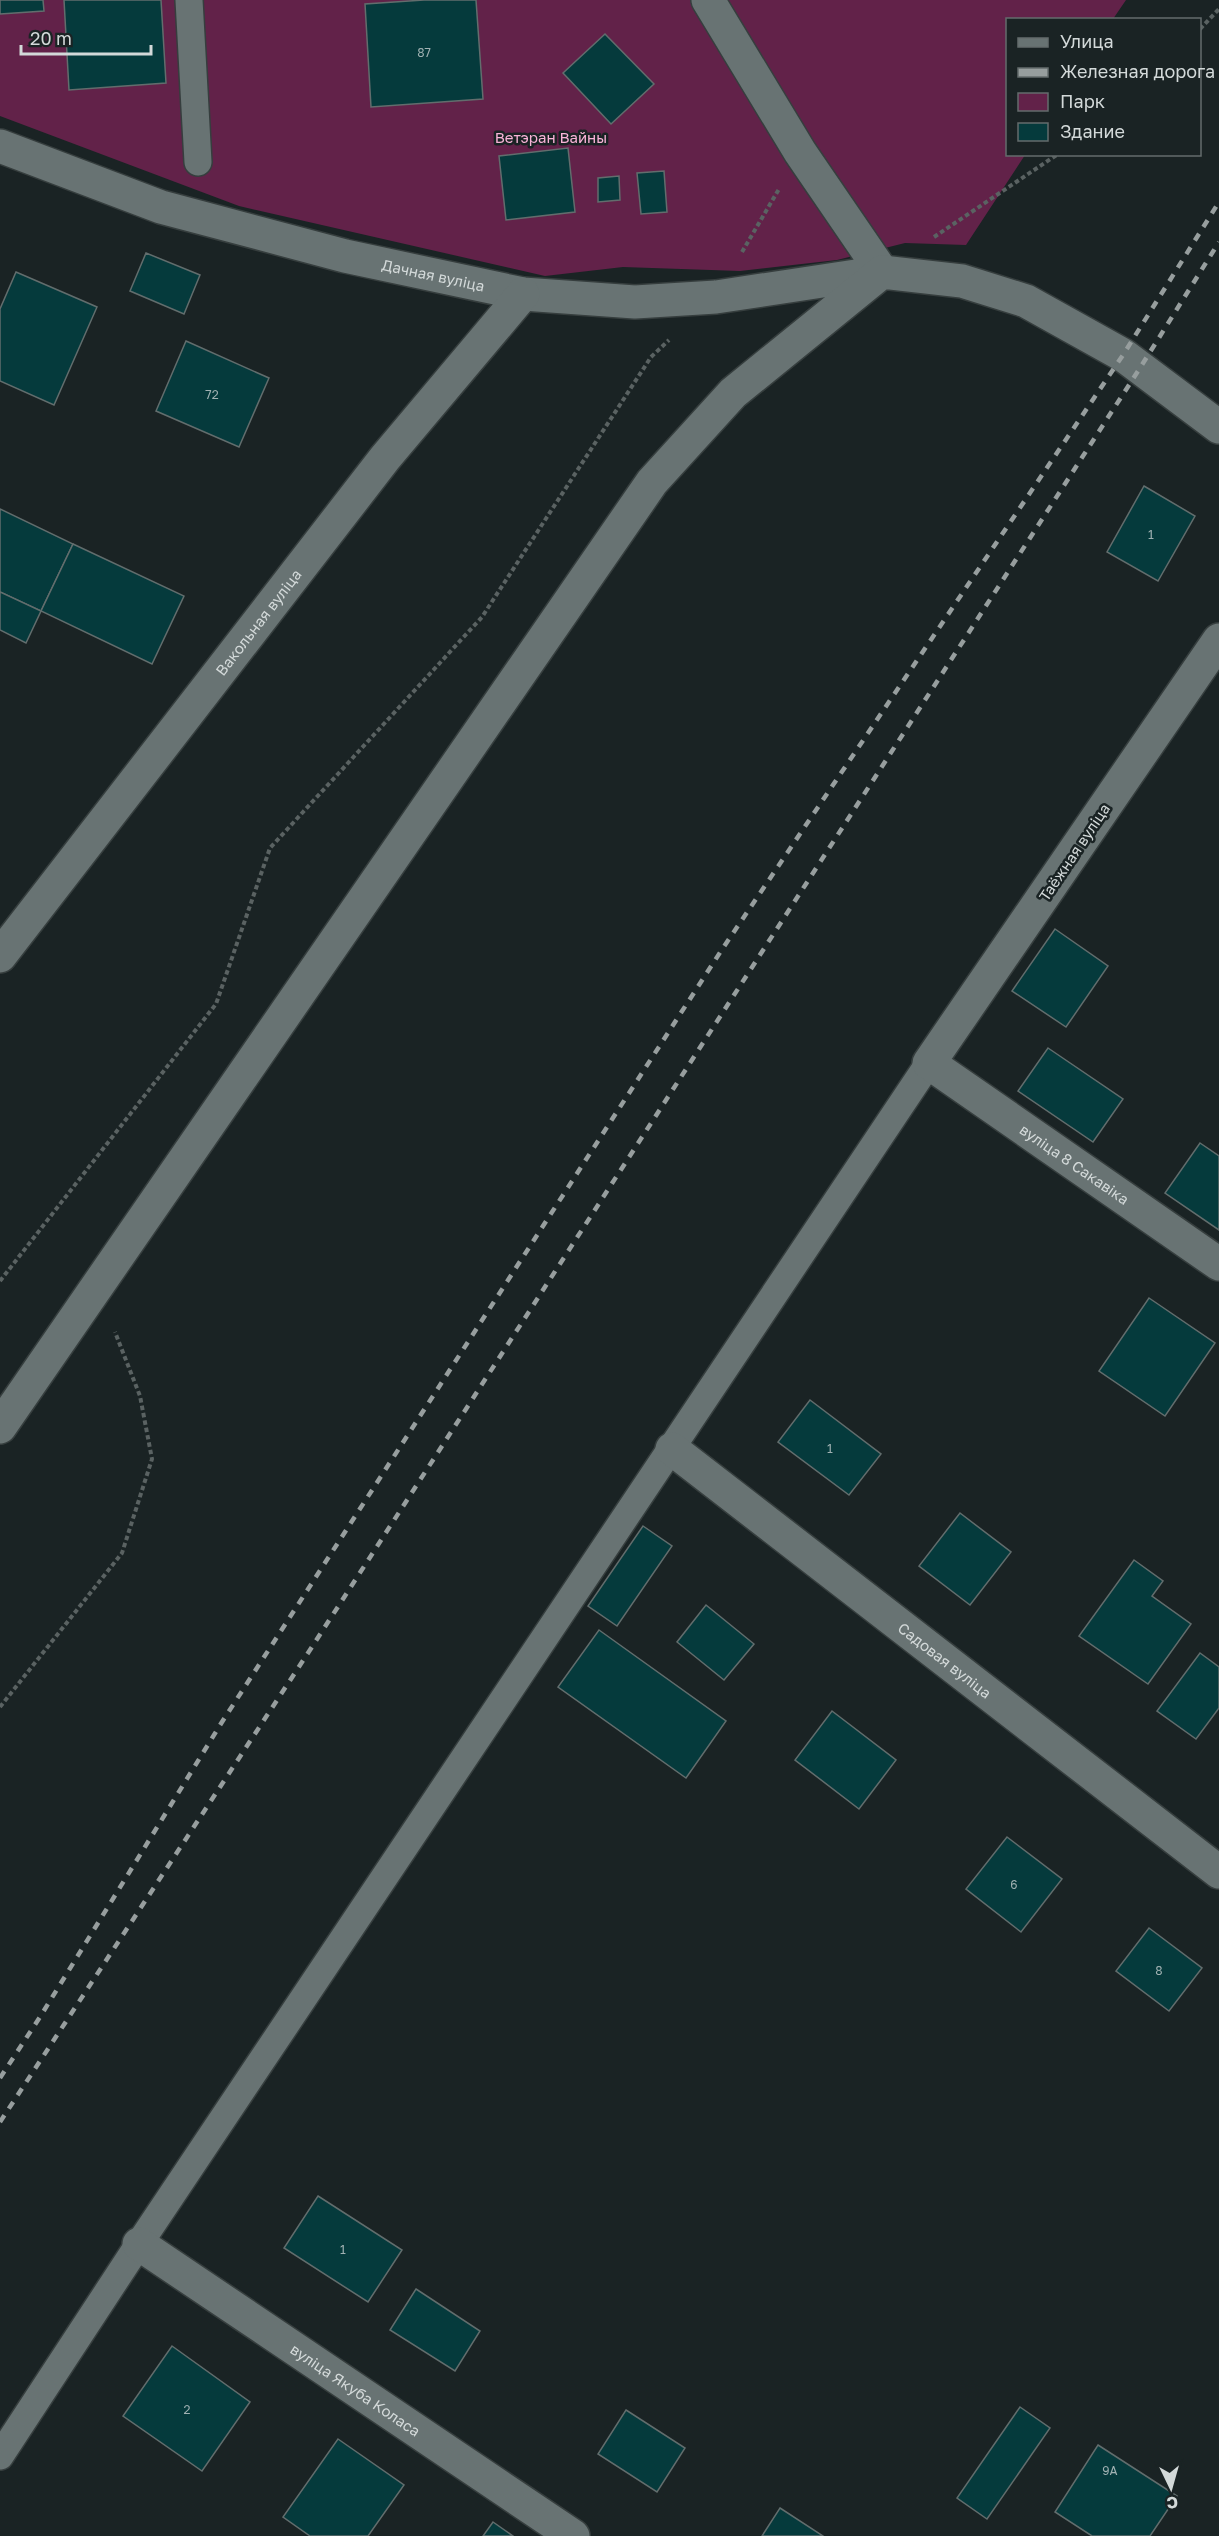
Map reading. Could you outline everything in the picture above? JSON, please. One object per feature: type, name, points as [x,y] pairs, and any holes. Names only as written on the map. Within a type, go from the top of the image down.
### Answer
[{"type":"street","points":[[0,1427],[652,482],[734,393],[882,272],[800,152],[708,0]]},
{"type":"street","name":"Дачная вуліца","points":[[0,146],[161,207],[345,256],[523,294],[635,302],[716,297],[882,272],[962,281],[1026,301],[1123,355],[1219,427]]},
{"type":"street","name":"Вакольная вуліца","points":[[0,956],[385,458],[523,294]]},
{"type":"street","name":"Таёжная вуліца","points":[[929,1063],[1219,640]]},
{"type":"street","name":"вуліца 8 Сакавіка","points":[[929,1063],[1219,1264]]},
{"type":"street","name":"Садовая вуліца","points":[[672,1449],[1219,1872]]},
{"type":"street","name":"вуліца Якуба Коласа","points":[[139,2244],[573,2536]]},
{"type":"lane","points":[[189,0],[198,162]]},
{"type":"lane","points":[[0,2456],[139,2244],[929,1063]]},
{"type":"path","points":[[1201,28],[1219,9]]},
{"type":"path","points":[[0,1281],[216,1004],[270,848],[482,617],[651,357],[716,297],[800,152]]},
{"type":"path","points":[[882,272],[1055,156]]},
{"type":"path","points":[[0,1707],[122,1553],[152,1459],[140,1396],[97,1286]]},
{"type":"green space","name":"Ветэран Вайны","points":[[0,0],[1126,0],[1114,18],[1006,18],[1006,156],[1024,156],[966,245],[905,243],[837,260],[740,271],[623,267],[545,276],[239,206],[0,116]]},
{"type":"building","points":[[0,0],[43,0],[44,11],[0,14]]},
{"type":"building","points":[[64,0],[161,0],[166,83],[69,90]]},
{"type":"building","points":[[424,0],[476,0],[483,99],[371,107],[365,4]]},
{"type":"building","points":[[605,34],[654,84],[611,124],[563,73]]},
{"type":"building","points":[[568,148],[575,212],[506,220],[499,156]]},
{"type":"building","points":[[664,171],[667,212],[641,214],[637,173]]},
{"type":"building","points":[[619,176],[620,200],[598,202],[598,178]]},
{"type":"building","points":[[146,253],[200,275],[184,314],[130,291]]},
{"type":"building","points":[[16,272],[97,307],[54,405],[0,381],[0,309]]},
{"type":"building","points":[[186,341],[269,378],[239,447],[156,411]]},
{"type":"building","points":[[1144,486],[1195,516],[1158,581],[1107,552]]},
{"type":"building","points":[[0,509],[73,544],[41,611],[0,592]]},
{"type":"building","points":[[73,544],[184,596],[152,664],[41,611]]},
{"type":"building","points":[[0,592],[41,611],[26,643],[0,630]]},
{"type":"building","points":[[1055,929],[1108,966],[1066,1027],[1012,991]]},
{"type":"building","points":[[1048,1048],[1123,1099],[1093,1142],[1018,1091]]},
{"type":"building","points":[[1200,1143],[1219,1156],[1219,1230],[1165,1193]]},
{"type":"building","points":[[1149,1298],[1215,1343],[1165,1416],[1099,1371]]},
{"type":"building","points":[[810,1400],[881,1454],[849,1495],[778,1442]]},
{"type":"building","points":[[960,1513],[1011,1552],[970,1605],[919,1566]]},
{"type":"building","points":[[643,1526],[672,1546],[617,1626],[588,1606]]},
{"type":"building","points":[[1134,1560],[1163,1581],[1152,1596],[1191,1624],[1148,1684],[1079,1636]]},
{"type":"building","points":[[706,1605],[754,1644],[724,1680],[677,1642]]},
{"type":"building","points":[[599,1630],[726,1721],[686,1778],[558,1687]]},
{"type":"building","points":[[1200,1653],[1219,1667],[1219,1708],[1196,1739],[1157,1711]]},
{"type":"building","points":[[832,1711],[896,1760],[859,1809],[795,1760]]},
{"type":"building","points":[[1007,1837],[1062,1879],[1021,1932],[966,1889]]},
{"type":"building","points":[[1149,1928],[1202,1968],[1169,2011],[1116,1971]]},
{"type":"building","points":[[318,2196],[402,2250],[368,2302],[284,2248]]},
{"type":"building","points":[[416,2289],[480,2331],[455,2371],[390,2330]]},
{"type":"building","points":[[172,2346],[250,2402],[202,2471],[123,2416]]},
{"type":"building","points":[[1020,2407],[1050,2428],[987,2519],[957,2498]]},
{"type":"building","points":[[626,2410],[685,2448],[657,2492],[598,2454]]},
{"type":"building","points":[[338,2439],[404,2485],[368,2536],[310,2536],[283,2517]]},
{"type":"building","points":[[1098,2445],[1177,2496],[1150,2536],[1092,2536],[1055,2512]]},
{"type":"building","points":[[780,2508],[823,2536],[762,2536]]},
{"type":"building","points":[[493,2522],[513,2536],[483,2536]]},
{"type":"railway","points":[[0,2078],[222,1722],[721,951],[1123,355],[1219,202]]},
{"type":"railway","points":[[0,2122],[308,1653],[1140,368],[1219,242]]}]
